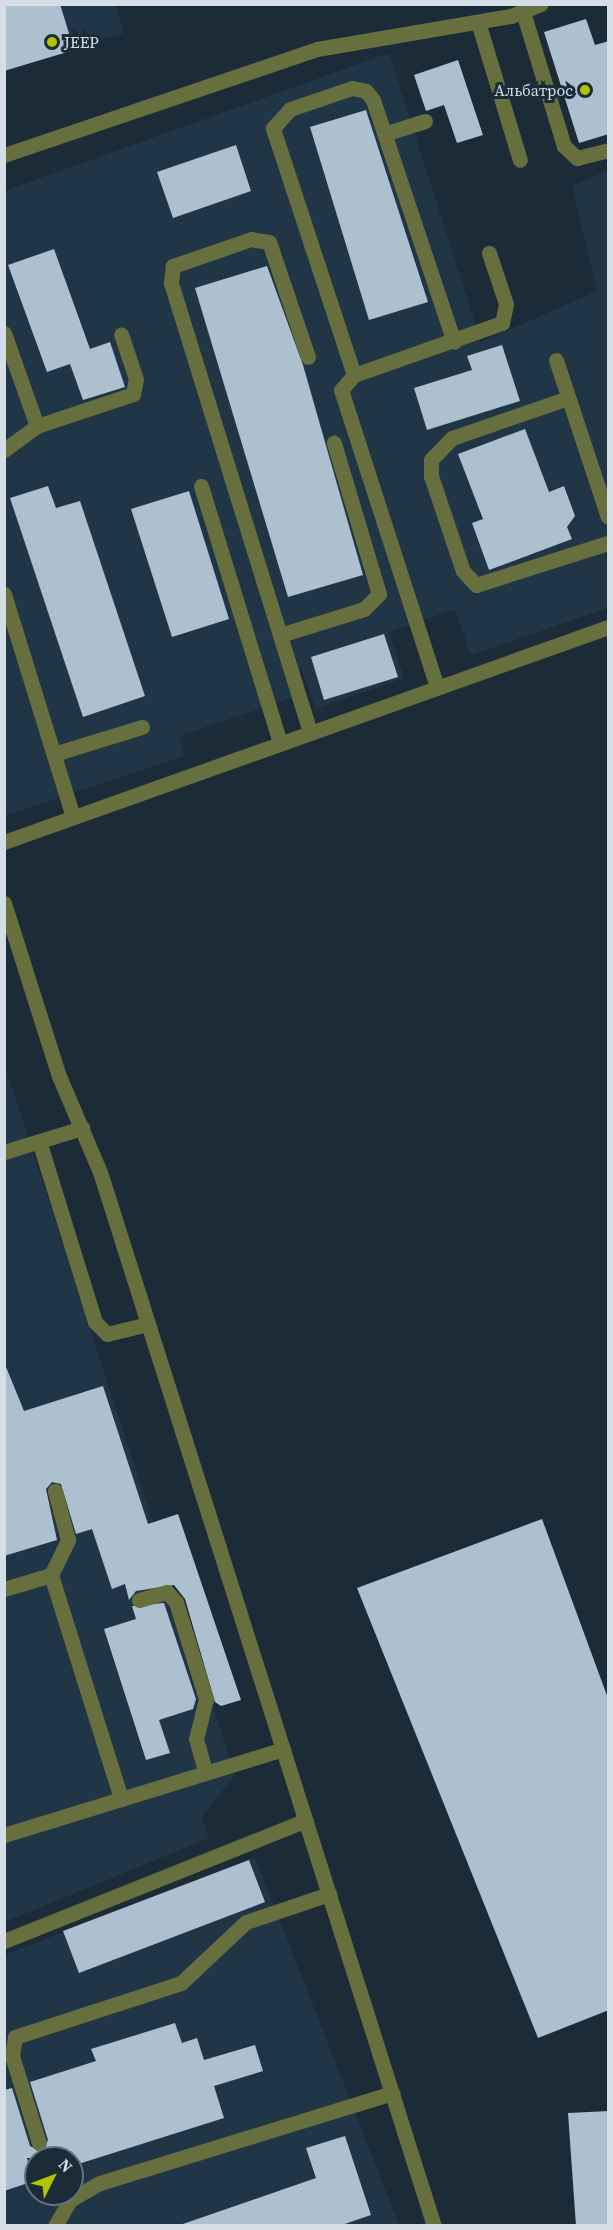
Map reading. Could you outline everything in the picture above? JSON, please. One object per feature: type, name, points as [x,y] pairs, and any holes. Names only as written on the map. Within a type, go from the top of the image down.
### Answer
[{"type":"street","points":[[4,155],[317,49],[478,22],[523,12],[541,4]]},
{"type":"street","points":[[523,12],[564,146],[577,158],[609,150]]},
{"type":"street","points":[[478,22],[520,160]]},
{"type":"street","points":[[354,375],[273,128],[290,109],[359,87],[373,100],[454,342]]},
{"type":"street","points":[[384,134],[425,121]]},
{"type":"street","points":[[308,357],[268,242],[251,239],[173,266],[171,283],[310,733]]},
{"type":"street","points":[[437,687],[342,403],[341,390],[354,375],[494,328],[507,314],[489,253]]},
{"type":"street","points":[[4,333],[37,426]]},
{"type":"street","points":[[4,450],[37,426],[133,394],[136,379],[121,334]]},
{"type":"street","points":[[556,360],[609,517]]},
{"type":"street","points":[[568,398],[452,438],[431,460],[431,476],[463,571],[476,585],[609,543]]},
{"type":"street","points":[[280,635],[364,609],[379,594],[334,443]]},
{"type":"street","points":[[201,486],[280,743]]},
{"type":"street","points":[[4,594],[74,817]]},
{"type":"street","points":[[4,842],[609,627]]},
{"type":"street","points":[[54,754],[142,727]]},
{"type":"street","points":[[4,903],[148,1324],[434,2226]]},
{"type":"street","points":[[4,1152],[82,1128]]},
{"type":"street","points":[[39,1142],[95,1322],[107,1334],[148,1324]]},
{"type":"street","points":[[55,1491],[68,1540],[51,1575],[121,1800]]},
{"type":"street","points":[[4,1589],[51,1575]]},
{"type":"street","points":[[139,1599],[167,1592],[176,1602],[206,1699],[196,1739],[206,1773]]},
{"type":"street","points":[[4,1835],[283,1749]]},
{"type":"street","points":[[4,1941],[306,1820]]},
{"type":"street","points":[[39,2143],[12,2056],[15,2037],[181,1983],[246,1922],[329,1894]]},
{"type":"street","points":[[55,2226],[70,2200],[100,2183],[393,2093]]},
{"type":"shaded area","name":"JEEP","points":[[5,5],[116,5],[124,33],[5,71]]},
{"type":"shaded area","points":[[389,53],[481,342],[597,291],[572,186],[608,170],[608,608],[471,655],[455,609],[389,632],[404,678],[316,709],[301,667],[286,673],[294,697],[179,736],[185,756],[5,816],[4,191]]},
{"type":"shaded area","points":[[4,1063],[235,1775],[202,1816],[209,1838],[5,1922]]},
{"type":"shaded area","points":[[255,1857],[399,2225],[5,2226],[5,1955]]},
{"type":"building","name":"JEEP","points":[[4,4],[60,4],[74,50],[4,71]]},
{"type":"building","name":"Альбатрос","points":[[586,19],[595,45],[609,41],[609,134],[579,143],[544,32]]},
{"type":"building","points":[[458,60],[483,135],[457,143],[444,105],[426,111],[414,75]]},
{"type":"building","points":[[366,110],[428,302],[369,320],[310,127]]},
{"type":"building","points":[[236,145],[251,191],[173,218],[157,172]]},
{"type":"building","points":[[54,249],[90,349],[110,342],[125,387],[83,400],[70,364],[47,372],[8,265]]},
{"type":"building","points":[[267,266],[303,365],[363,575],[288,597],[195,288]]},
{"type":"building","points":[[502,345],[520,401],[427,430],[414,388],[472,370],[467,356]]},
{"type":"building","points":[[525,429],[549,492],[564,486],[575,516],[567,527],[572,539],[489,570],[472,523],[483,519],[458,454]]},
{"type":"building","points":[[48,486],[56,508],[80,501],[145,696],[83,717],[10,498]]},
{"type":"building","points":[[189,491],[229,619],[172,637],[131,509]]},
{"type":"building","points":[[384,634],[398,677],[324,700],[311,657]]},
{"type":"building","points":[[4,1362],[24,1411],[103,1386],[148,1524],[178,1514],[241,1700],[221,1706],[215,1702],[185,1599],[174,1585],[136,1591],[129,1600],[125,1584],[112,1589],[92,1529],[76,1534],[61,1484],[52,1482],[46,1489],[57,1540],[4,1556]]},
{"type":"building","points":[[542,1519],[609,1701],[609,2010],[538,2038],[357,1588]]},
{"type":"building","points":[[164,1603],[196,1699],[193,1709],[159,1720],[170,1753],[146,1760],[104,1629],[136,1619],[132,1606]]},
{"type":"building","points":[[249,1860],[265,1902],[79,1973],[63,1931]]},
{"type":"building","points":[[175,2023],[182,2043],[197,2038],[204,2060],[255,2045],[263,2071],[214,2086],[224,2118],[84,2162],[84,2146],[45,2146],[48,2140],[30,2082],[96,2061],[91,2049]]},
{"type":"building","points":[[12,2088],[30,2146],[24,2146],[24,2184],[4,2191],[4,2090]]},
{"type":"building","points":[[609,2111],[609,2226],[576,2226],[568,2113]]},
{"type":"building","points":[[345,2136],[371,2215],[339,2226],[177,2226],[316,2178],[306,2148]]},
{"type":"place","name":"JEEP","points":[[52,42]]},
{"type":"place","name":"Альбатрос","points":[[585,90]]}]
